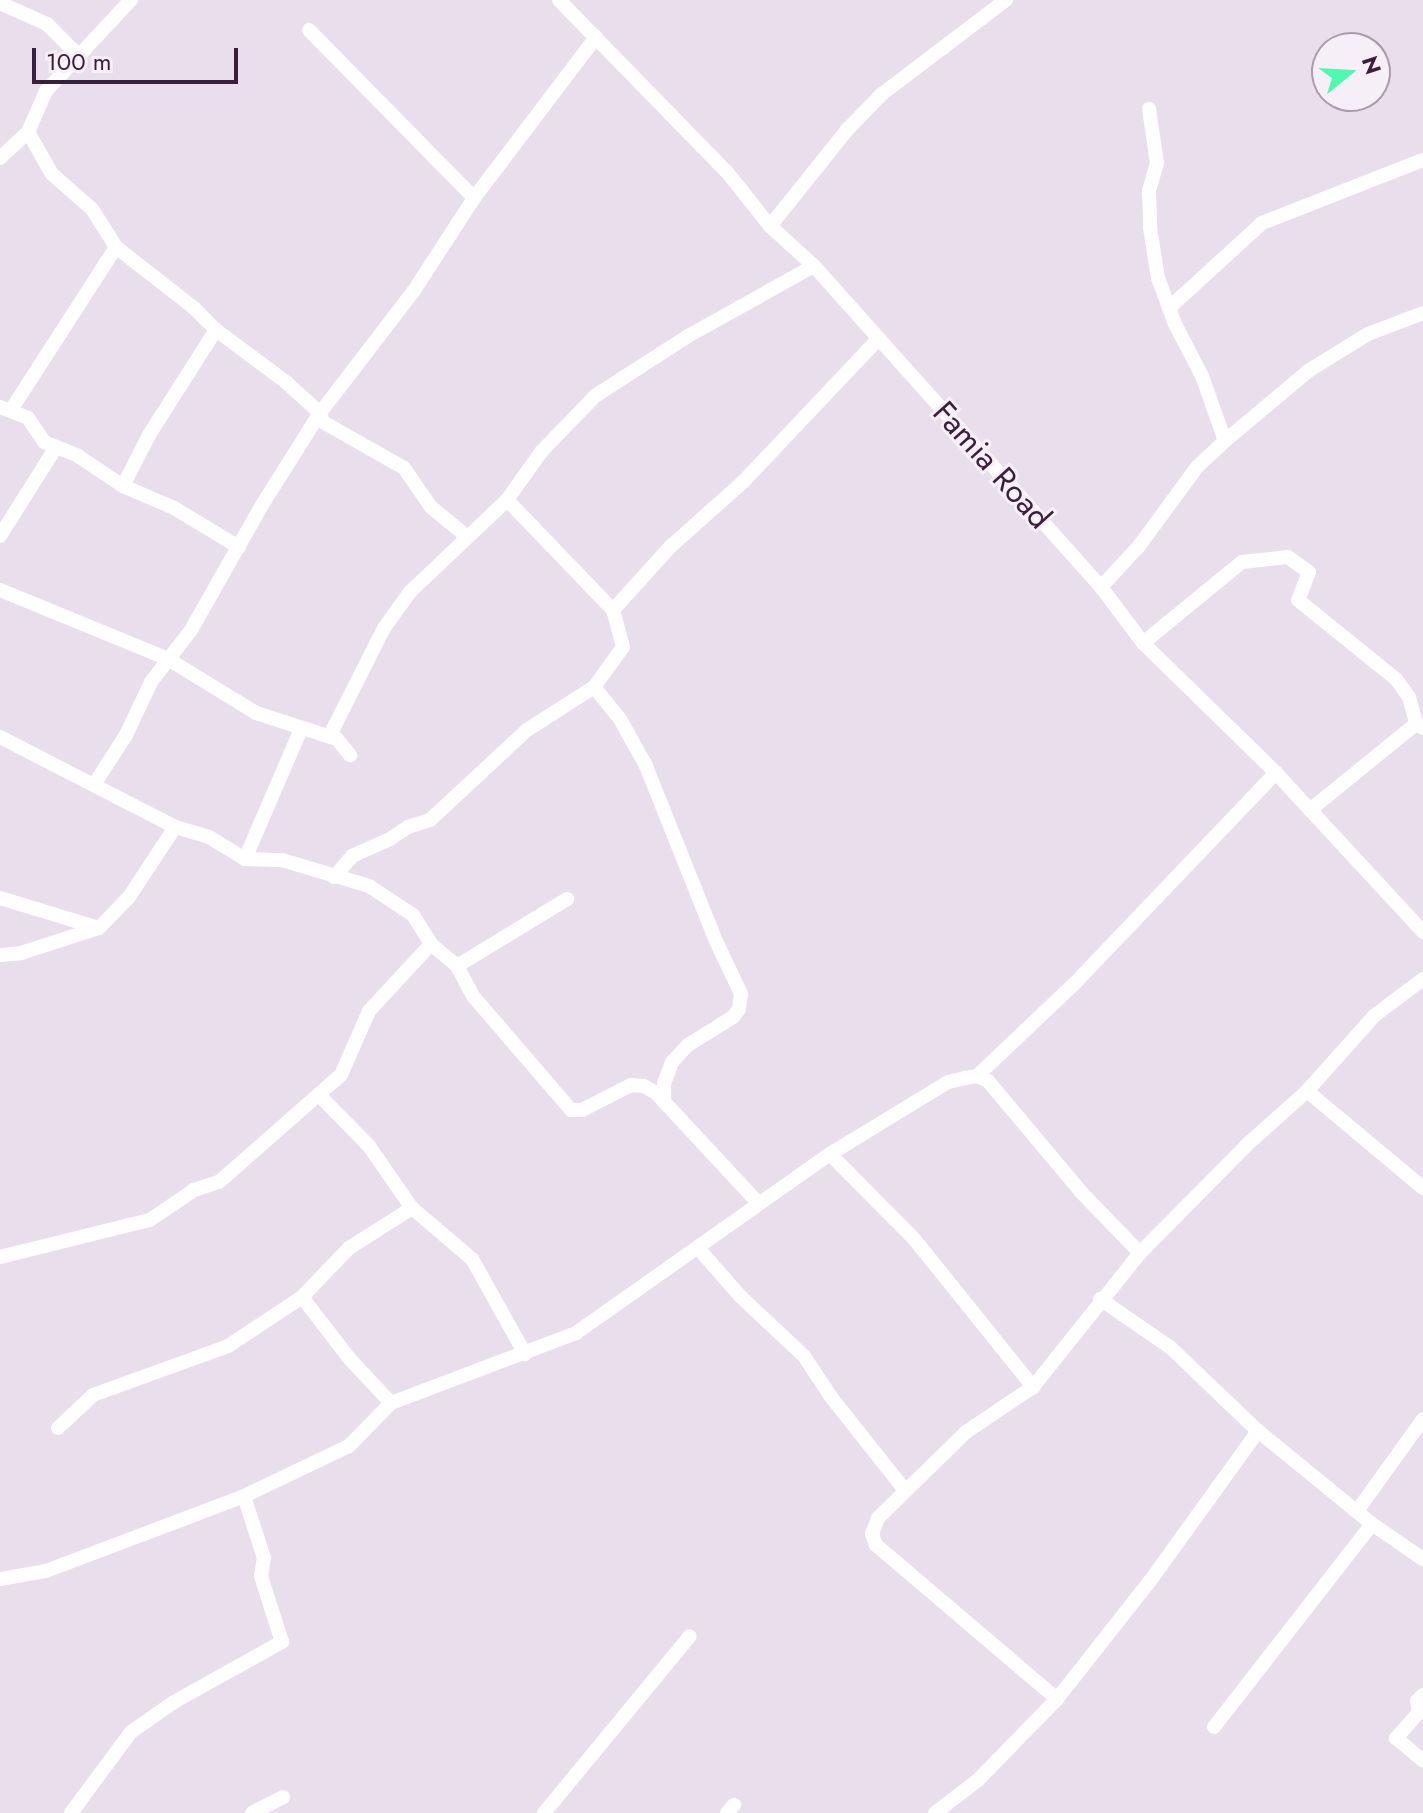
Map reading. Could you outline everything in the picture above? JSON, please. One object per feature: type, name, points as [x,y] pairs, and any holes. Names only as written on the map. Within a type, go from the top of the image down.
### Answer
[{"type":"street","points":[[0,158],[28,132],[46,91],[77,54],[131,0]]},
{"type":"street","name":"Famia Road","points":[[559,0],[727,172],[770,226],[814,266],[1101,587],[1143,643],[1276,773],[1423,932]]},
{"type":"street","points":[[770,226],[846,131],[882,94],[1006,0]]},
{"type":"street","points":[[0,3],[47,24],[77,54]]},
{"type":"street","points":[[309,30],[474,198]]},
{"type":"street","points":[[95,783],[126,735],[151,682],[191,630],[320,413],[413,292],[474,198],[596,37]]},
{"type":"street","points":[[1149,109],[1157,163],[1149,191],[1150,228],[1158,278],[1195,360],[1225,441]]},
{"type":"street","points":[[28,132],[52,174],[92,209],[116,247],[194,308],[216,330],[287,383],[320,413],[323,422],[342,436],[404,468],[431,507],[466,536]]},
{"type":"street","points":[[1169,308],[1262,223],[1423,160]]},
{"type":"street","points":[[116,247],[5,408],[28,418],[44,442],[78,456],[123,486],[174,508],[239,547]]},
{"type":"street","points":[[330,735],[384,628],[410,592],[507,500],[541,452],[595,396],[688,336],[814,266]]},
{"type":"street","points":[[1101,587],[1139,546],[1197,467],[1225,441],[1308,371],[1368,334],[1423,313]]},
{"type":"street","points":[[123,486],[149,435],[216,330]]},
{"type":"street","points":[[613,610],[670,547],[743,482],[878,339]]},
{"type":"street","points":[[0,536],[56,447]]},
{"type":"street","points":[[334,877],[352,856],[408,827],[430,820],[527,730],[594,687],[623,647],[613,610],[507,500]]},
{"type":"street","points":[[1143,643],[1242,562],[1288,557],[1309,572],[1298,600],[1396,679],[1409,697],[1419,726],[1310,810]]},
{"type":"street","points":[[0,590],[168,659],[256,713],[301,729],[330,735],[350,755]]},
{"type":"street","points":[[594,687],[620,719],[646,766],[716,941],[741,994],[739,1009],[733,1017],[688,1045],[672,1062],[664,1084],[664,1102]]},
{"type":"street","points":[[245,859],[301,729]]},
{"type":"street","points":[[0,737],[59,769],[95,783],[175,827],[209,837],[245,859],[282,860],[369,886],[413,915],[431,944],[457,966],[473,996],[571,1110],[582,1110],[631,1085],[644,1086],[664,1102],[759,1204]]},
{"type":"street","points":[[0,1579],[46,1571],[244,1496],[349,1446],[391,1403],[576,1333],[830,1154],[948,1082],[977,1076],[1075,983],[1276,773]]},
{"type":"street","points":[[0,955],[21,953],[99,928],[129,897],[175,827]]},
{"type":"street","points":[[0,898],[99,928]]},
{"type":"street","points":[[457,966],[567,899]]},
{"type":"street","points":[[0,1257],[88,1238],[167,1212],[194,1190],[219,1182],[341,1075],[369,1011],[431,944]]},
{"type":"street","points":[[1057,1699],[876,1545],[872,1534],[878,1518],[904,1489],[966,1432],[1033,1387],[1100,1299],[1140,1253],[1250,1142],[1307,1091],[1375,1015],[1423,979]]},
{"type":"street","points":[[977,1076],[988,1081],[1081,1192],[1140,1253]]},
{"type":"street","points":[[1307,1091],[1423,1188]]},
{"type":"street","points":[[320,1096],[369,1146],[412,1208],[472,1259],[525,1354]]},
{"type":"street","points":[[830,1154],[915,1240],[1033,1387]]},
{"type":"street","points":[[58,1428],[93,1395],[228,1346],[302,1297],[349,1248],[412,1208]]},
{"type":"street","points":[[698,1248],[740,1296],[804,1356],[831,1397],[904,1489]]},
{"type":"street","points":[[302,1297],[349,1358],[391,1403]]},
{"type":"street","points":[[1100,1299],[1171,1348],[1258,1431],[1372,1524],[1423,1559]]},
{"type":"street","points":[[1357,1511],[1423,1419]]},
{"type":"street","points":[[935,1813],[978,1780],[1057,1699],[1150,1581],[1258,1431]]},
{"type":"street","points":[[71,1813],[131,1732],[174,1702],[282,1642],[261,1576],[264,1558],[244,1496]]},
{"type":"street","points":[[1214,1727],[1372,1524]]},
{"type":"street","points":[[544,1813],[690,1636]]},
{"type":"street","points":[[1423,1695],[1417,1701],[1419,1712],[1396,1738],[1423,1761]]},
{"type":"street","points":[[252,1813],[283,1797]]}]
